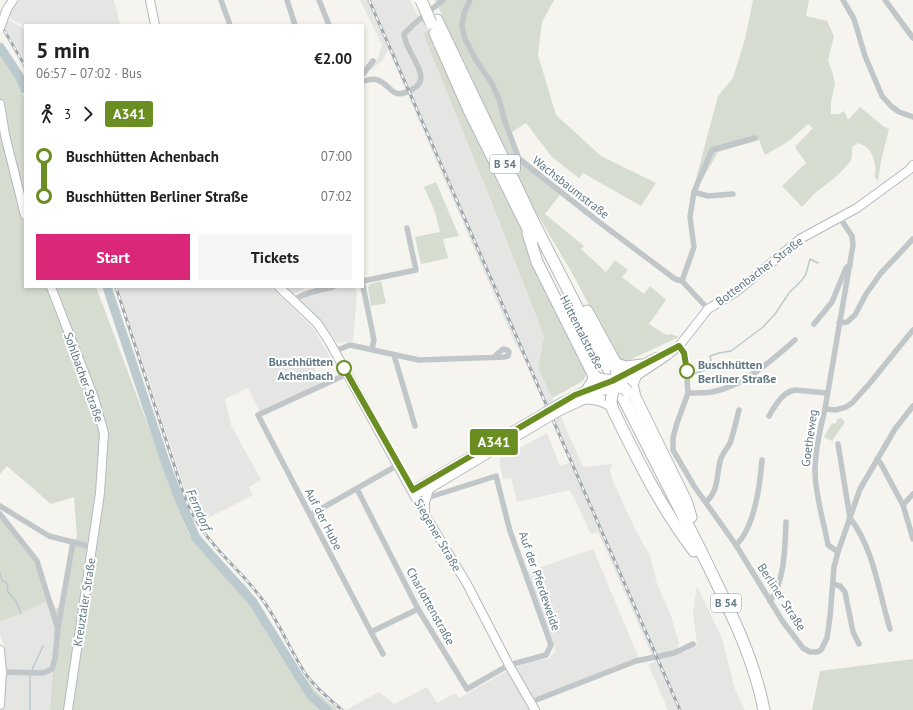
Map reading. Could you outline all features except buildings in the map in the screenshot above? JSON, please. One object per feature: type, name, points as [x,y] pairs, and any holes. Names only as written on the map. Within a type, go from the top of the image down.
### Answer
[{"type":"highway","name":"Hüttentalstraße","points":[[421,0],[434,22]]},
{"type":"highway","name":"Hüttentalstraße","points":[[429,0],[434,22],[469,110],[728,608],[750,658],[760,688],[764,710]]},
{"type":"highway","points":[[529,223],[537,262],[614,382],[686,501],[697,550]]},
{"type":"highway","points":[[529,223],[557,256],[614,382]]},
{"type":"highway","points":[[642,365],[626,367],[614,382],[611,403],[627,438],[663,506],[679,532],[697,550]]},
{"type":"highway","points":[[611,403],[587,393],[593,381],[614,382]]},
{"type":"highway","name":"Hüttentalstraße","points":[[697,550],[743,660],[753,690],[757,710]]},
{"type":"street","points":[[0,28],[7,9],[13,0]]},
{"type":"street","points":[[150,0],[155,24]]},
{"type":"street","points":[[221,0],[230,24]]},
{"type":"street","points":[[287,0],[295,24]]},
{"type":"street","points":[[319,0],[329,24]]},
{"type":"street","points":[[364,81],[378,80],[390,90],[402,94],[418,86],[421,81],[420,72],[407,46],[404,34],[443,0]]},
{"type":"street","name":"Wachsbaumstraße","points":[[470,0],[464,13],[462,26],[465,39],[476,60],[491,82],[499,99],[505,122],[519,159],[675,279],[682,281],[708,309]]},
{"type":"street","points":[[843,0],[854,19],[865,56],[882,96],[899,112],[913,117]]},
{"type":"street","points":[[885,0],[913,38]]},
{"type":"street","points":[[364,73],[373,61]]},
{"type":"street","points":[[0,104],[5,135],[24,211]]},
{"type":"street","points":[[682,281],[694,247],[690,217],[694,192],[712,150],[755,138]]},
{"type":"street","name":"Bottenbacher Straße","points":[[413,490],[561,406],[668,355],[679,346],[708,309],[736,292],[800,239],[857,208],[912,169]]},
{"type":"street","points":[[694,192],[708,196],[732,194]]},
{"type":"street","name":"Goetheweg","points":[[838,552],[828,545],[815,473],[815,460],[853,245],[852,236],[840,218]]},
{"type":"street","points":[[364,281],[416,270],[407,228]]},
{"type":"street","points":[[839,323],[847,322],[855,315],[866,294],[881,273],[913,239]]},
{"type":"street","points":[[814,324],[832,302],[846,268],[850,265]]},
{"type":"street","name":"Sohlbacher Straße","points":[[50,288],[94,398],[104,433],[100,493]]},
{"type":"street","name":"Siegener Straße","points":[[280,288],[317,323],[335,351],[398,466],[413,490],[424,513],[467,584],[509,665],[535,710]]},
{"type":"street","points":[[294,300],[328,288]]},
{"type":"street","points":[[363,288],[374,340],[372,349]]},
{"type":"street","points":[[825,409],[836,410],[846,407],[852,403],[913,330]]},
{"type":"street","points":[[688,393],[713,392],[736,384],[760,370],[795,340]]},
{"type":"street","points":[[335,351],[350,345],[419,360],[494,357]]},
{"type":"street","name":"Bottenbacher Straße","points":[[642,365],[679,346]]},
{"type":"street","name":"Berliner Straße","points":[[679,346],[684,353],[686,362],[688,393],[676,423],[673,438],[673,450],[694,486],[736,545],[793,637],[803,648],[810,652],[817,652],[821,650],[827,638],[834,567],[860,489],[895,428],[913,406]]},
{"type":"street","points":[[394,355],[415,426]]},
{"type":"street","name":"Auf der Hube","points":[[347,374],[258,414],[383,654]]},
{"type":"street","points":[[769,416],[781,398],[791,391],[795,390],[827,393]]},
{"type":"street","points":[[706,502],[711,497],[718,481],[720,461],[730,443],[739,410]]},
{"type":"street","name":"Bottenbacher Straße","points":[[413,490],[418,493],[428,493],[540,418]]},
{"type":"street","points":[[838,444],[850,518],[856,525],[873,566],[882,593],[890,629]]},
{"type":"street","points":[[877,459],[903,505],[913,540]]},
{"type":"street","points":[[736,545],[740,541],[750,522],[758,494],[762,460]]},
{"type":"street","points":[[310,515],[398,466]]},
{"type":"street","name":"Auf der Pferdeweide","points":[[428,493],[496,476],[510,530],[551,645],[546,655],[509,665]]},
{"type":"street","name":"Charlottenstraße","points":[[357,489],[418,609],[467,690],[509,665]]},
{"type":"street","name":"Kreuztaler Straße","points":[[68,710],[100,493]]},
{"type":"street","points":[[424,513],[428,493]]},
{"type":"street","points":[[903,505],[913,494]]},
{"type":"street","points":[[0,506],[49,536],[92,547]]},
{"type":"street","points":[[0,514],[36,561],[58,628]]},
{"type":"street","points":[[770,601],[777,593],[783,566],[786,522]]},
{"type":"street","points":[[2,672],[43,673],[52,670],[73,542]]},
{"type":"street","points":[[833,584],[840,586],[845,592],[853,632],[859,644]]},
{"type":"street","points":[[371,632],[418,609]]},
{"type":"street","points":[[531,702],[636,662],[674,653],[693,644]]},
{"type":"street","points":[[0,650],[2,672],[0,705]]},
{"type":"shaded area","points":[[19,0],[114,0],[120,24],[24,24],[24,26],[8,17]]},
{"type":"shaded area","points":[[360,0],[410,0],[417,14],[425,20],[429,30],[424,33],[544,336],[538,370],[583,467],[612,464],[610,471],[613,481],[636,531],[650,555],[657,584],[671,616],[679,643],[677,650],[686,652],[688,647],[697,644],[693,613],[697,586],[722,638],[735,689],[745,710],[668,710],[648,664],[655,662],[598,532],[591,534],[570,490],[517,502],[511,478],[503,479],[499,459],[547,433],[560,466],[570,463],[524,359],[514,341],[388,49],[383,60],[371,70],[368,67],[377,59],[382,45]]},
{"type":"shaded area","points":[[435,0],[554,0],[542,22],[538,55],[556,115],[601,156],[656,183],[641,206],[583,173],[579,178],[552,157],[526,123],[512,132],[517,153],[563,191],[545,214],[584,246],[581,249],[606,272],[615,260],[628,270],[622,277],[644,294],[650,286],[666,300],[649,324],[666,335],[671,334],[679,337],[623,363],[615,356],[575,278],[533,207]]},
{"type":"shaded area","points":[[753,0],[809,0],[806,16],[827,21],[834,36],[828,61],[835,83],[831,102],[831,114],[839,114],[844,111],[848,120],[860,107],[883,126],[889,129],[881,161],[878,181],[874,176],[875,164],[868,148],[858,143],[852,147],[852,157],[850,162],[837,176],[815,193],[802,207],[782,186],[806,163],[795,147],[813,128],[808,124],[789,141],[765,155],[759,140],[718,152],[690,201],[718,96],[733,78],[745,39]]},
{"type":"shaded area","points":[[7,19],[24,28],[24,59],[4,26]]},
{"type":"shaded area","points":[[429,30],[474,135],[518,221],[543,281],[576,347],[587,374],[583,381],[552,398],[538,369],[544,336],[423,33]]},
{"type":"shaded area","points":[[0,51],[17,79],[24,97],[24,288],[96,288],[189,535],[246,586],[300,672],[318,693],[338,710],[50,710],[55,645],[53,620],[46,602],[0,622],[0,513],[34,562],[56,609],[61,605],[72,546],[77,536],[74,497],[51,504],[7,466],[0,474]]},
{"type":"shaded area","points":[[436,182],[459,236],[443,239],[448,258],[421,264],[415,237],[440,232],[435,212],[424,187]]},
{"type":"shaded area","points":[[381,281],[386,303],[371,306],[368,287],[370,284]]},
{"type":"shaded area","points":[[118,288],[272,288],[312,327],[331,359],[314,367],[322,383],[260,412],[248,388],[225,399],[231,425],[261,480],[249,487],[253,495],[200,522],[187,496]]},
{"type":"shaded area","points":[[286,288],[304,288],[304,289],[293,294]]},
{"type":"shaded area","points":[[338,288],[355,288],[357,296],[353,341],[338,343],[300,301],[315,293]]},
{"type":"shaded area","points":[[841,418],[845,422],[832,441],[824,437],[832,423],[835,424],[838,419]]},
{"type":"shaded area","points":[[593,549],[639,658],[525,703],[529,710],[346,710],[379,692],[394,704],[427,687],[437,703],[456,693],[459,698],[507,671],[532,661],[548,659],[556,651],[527,572]]},
{"type":"shaded area","points":[[46,601],[53,620],[55,645],[50,710],[1,710],[4,645],[0,634],[0,622]]},
{"type":"shaded area","points":[[913,659],[913,710],[812,710],[820,671]]},
{"type":"waterway","name":"Ferndorf","points":[[0,47],[19,76],[24,87]]},
{"type":"waterway","points":[[692,374],[713,368],[710,356],[731,351],[763,327],[775,314],[789,293],[802,280],[806,274],[810,259],[818,263]]},
{"type":"waterway","name":"Ferndorf","points":[[107,288],[167,467],[196,538],[253,602],[311,696],[327,710]]},
{"type":"waterway","points":[[0,573],[2,581],[6,582],[8,586],[7,591],[16,601],[21,614]]},
{"type":"waterway","points":[[31,672],[43,646]]},
{"type":"waterway","points":[[30,675],[30,710]]},
{"type":"railway","points":[[369,0],[680,710]]},
{"type":"railway","points":[[0,23],[24,64]]},
{"type":"railway","points":[[116,288],[183,492],[194,517],[213,544],[255,589],[274,618],[307,676],[319,690],[342,710]]},
{"type":"bus line","name":"A341","points":[[344,368],[398,466],[413,490],[575,395],[612,381],[679,346],[684,353],[687,371]]},
{"type":"place","name":"Buschhütten Achenbach","points":[[344,368]]},
{"type":"place","name":"Buschhütten Berliner Straße","points":[[687,371]]}]
